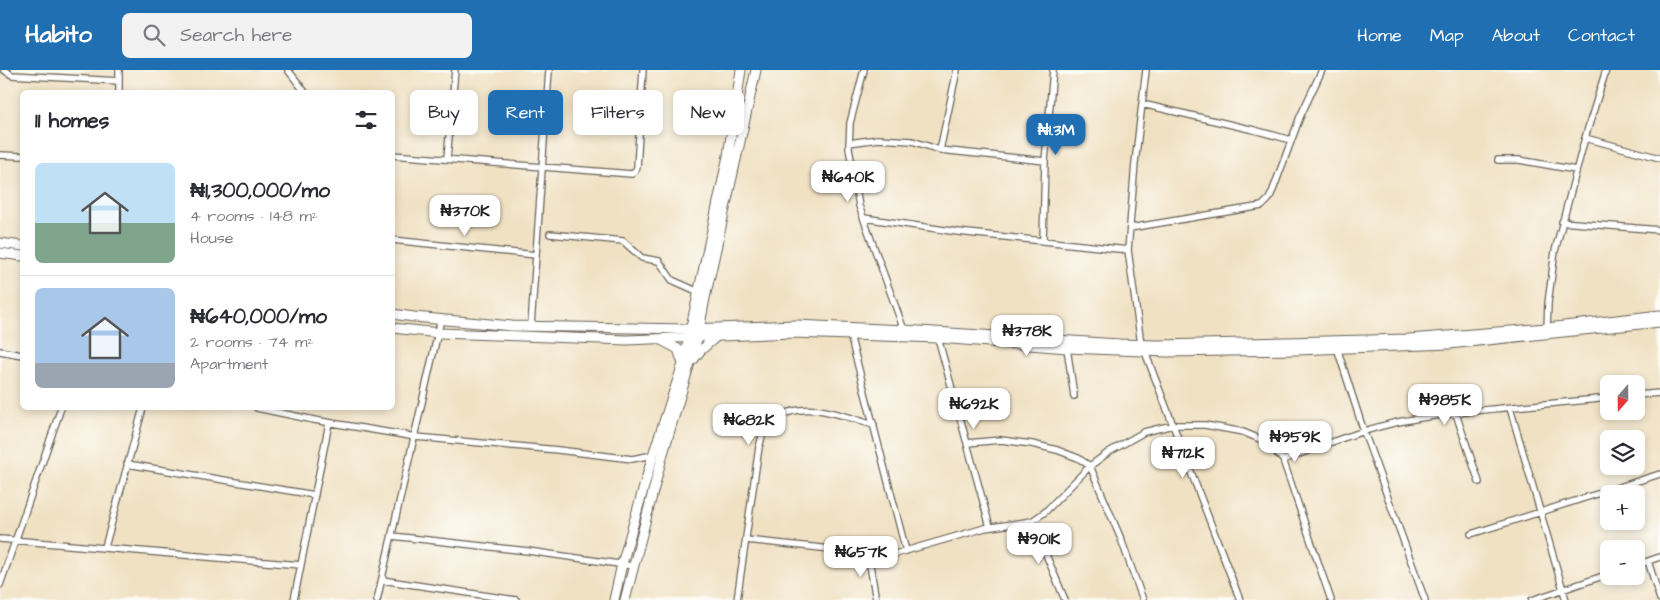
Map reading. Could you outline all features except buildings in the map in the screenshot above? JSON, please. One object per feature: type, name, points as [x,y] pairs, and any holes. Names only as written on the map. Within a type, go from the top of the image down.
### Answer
[{"type":"main road","points":[[694,333],[699,292],[728,156],[741,70]]},
{"type":"main road","points":[[625,600],[685,365],[707,289],[756,70]]},
{"type":"main road","points":[[0,243],[20,246]]},
{"type":"main road","points":[[0,253],[20,256]]},
{"type":"main road","points":[[395,314],[512,326],[694,333],[717,336],[793,333],[938,338],[1067,348],[1337,348],[1449,344],[1660,315]]},
{"type":"main road","points":[[395,328],[439,333],[627,340],[659,339],[694,333],[796,325],[904,330],[1143,348],[1398,340],[1660,322]]},
{"type":"main road","points":[[614,600],[622,564],[654,455],[685,365],[717,336]]},
{"type":"main road","points":[[659,339],[678,349],[685,365]]},
{"type":"street","points":[[4,70],[12,75],[119,81]]},
{"type":"street","points":[[118,90],[119,70]]},
{"type":"street","points":[[288,70],[303,90]]},
{"type":"street","points":[[447,159],[455,70]]},
{"type":"street","points":[[531,326],[549,70]]},
{"type":"street","points":[[395,155],[632,174],[636,170],[643,70]]},
{"type":"street","points":[[864,70],[850,123],[849,143],[859,206],[904,330]]},
{"type":"street","points":[[940,150],[957,70]]},
{"type":"street","points":[[1043,240],[1045,161],[1053,70]]},
{"type":"street","points":[[1146,70],[1135,163],[1128,250],[1143,348],[1240,600]]},
{"type":"street","points":[[1130,228],[1262,206],[1269,199],[1273,190],[1300,117],[1322,70]]},
{"type":"street","points":[[1547,331],[1554,251],[1606,70]]},
{"type":"street","points":[[1142,104],[1291,140]]},
{"type":"street","points":[[1585,138],[1660,158]]},
{"type":"street","points":[[849,143],[878,139],[912,141],[940,150],[1045,161]]},
{"type":"street","points":[[0,155],[20,156]]},
{"type":"street","points":[[1498,160],[1519,160],[1576,170]]},
{"type":"street","points":[[864,218],[958,232],[1128,250]]},
{"type":"street","points":[[1562,222],[1660,230]]},
{"type":"street","points":[[550,234],[623,241],[642,258],[659,260],[672,280],[699,292]]},
{"type":"street","points":[[395,240],[536,254]]},
{"type":"street","points":[[377,600],[416,437],[441,319]]},
{"type":"street","points":[[850,335],[906,552]]},
{"type":"street","points":[[938,338],[990,527]]},
{"type":"street","points":[[1067,348],[1074,396]]},
{"type":"street","points":[[1337,348],[1364,432],[1425,600]]},
{"type":"street","points":[[0,351],[20,355]]},
{"type":"street","points":[[1645,394],[1660,393]]},
{"type":"street","points":[[1283,460],[1364,432],[1402,422],[1456,414],[1600,399]]},
{"type":"street","points":[[737,600],[759,447],[764,432],[772,421],[790,411],[806,408],[829,412],[874,425]]},
{"type":"street","points":[[1510,408],[1539,513],[1566,600]]},
{"type":"street","points":[[0,585],[60,410]]},
{"type":"street","points":[[104,547],[142,410]]},
{"type":"street","points":[[267,410],[329,423],[416,437],[549,449],[632,459],[654,455]]},
{"type":"street","points":[[1456,414],[1479,482]]},
{"type":"street","points":[[294,600],[329,423]]},
{"type":"street","points":[[746,540],[868,553],[895,554],[956,535],[990,527],[1032,521],[1045,512],[1090,466],[1108,452],[1144,432],[1173,425],[1205,425],[1243,432],[1267,442],[1283,460],[1330,600]]},
{"type":"street","points":[[967,443],[1002,440],[1032,444],[1057,450],[1078,458],[1090,466],[1121,539],[1142,600]]},
{"type":"street","points":[[127,464],[315,495]]},
{"type":"street","points":[[1472,534],[1660,474]]},
{"type":"street","points":[[1032,521],[1065,600]]},
{"type":"street","points":[[392,536],[528,551],[633,566]]},
{"type":"street","points":[[0,539],[301,565]]},
{"type":"street","points":[[868,553],[876,600]]},
{"type":"street","points":[[1645,562],[1660,557]]},
{"type":"street","points":[[1648,561],[1660,600]]},
{"type":"street","points":[[1532,600],[1600,577]]},
{"type":"street","points":[[382,580],[516,600]]}]
